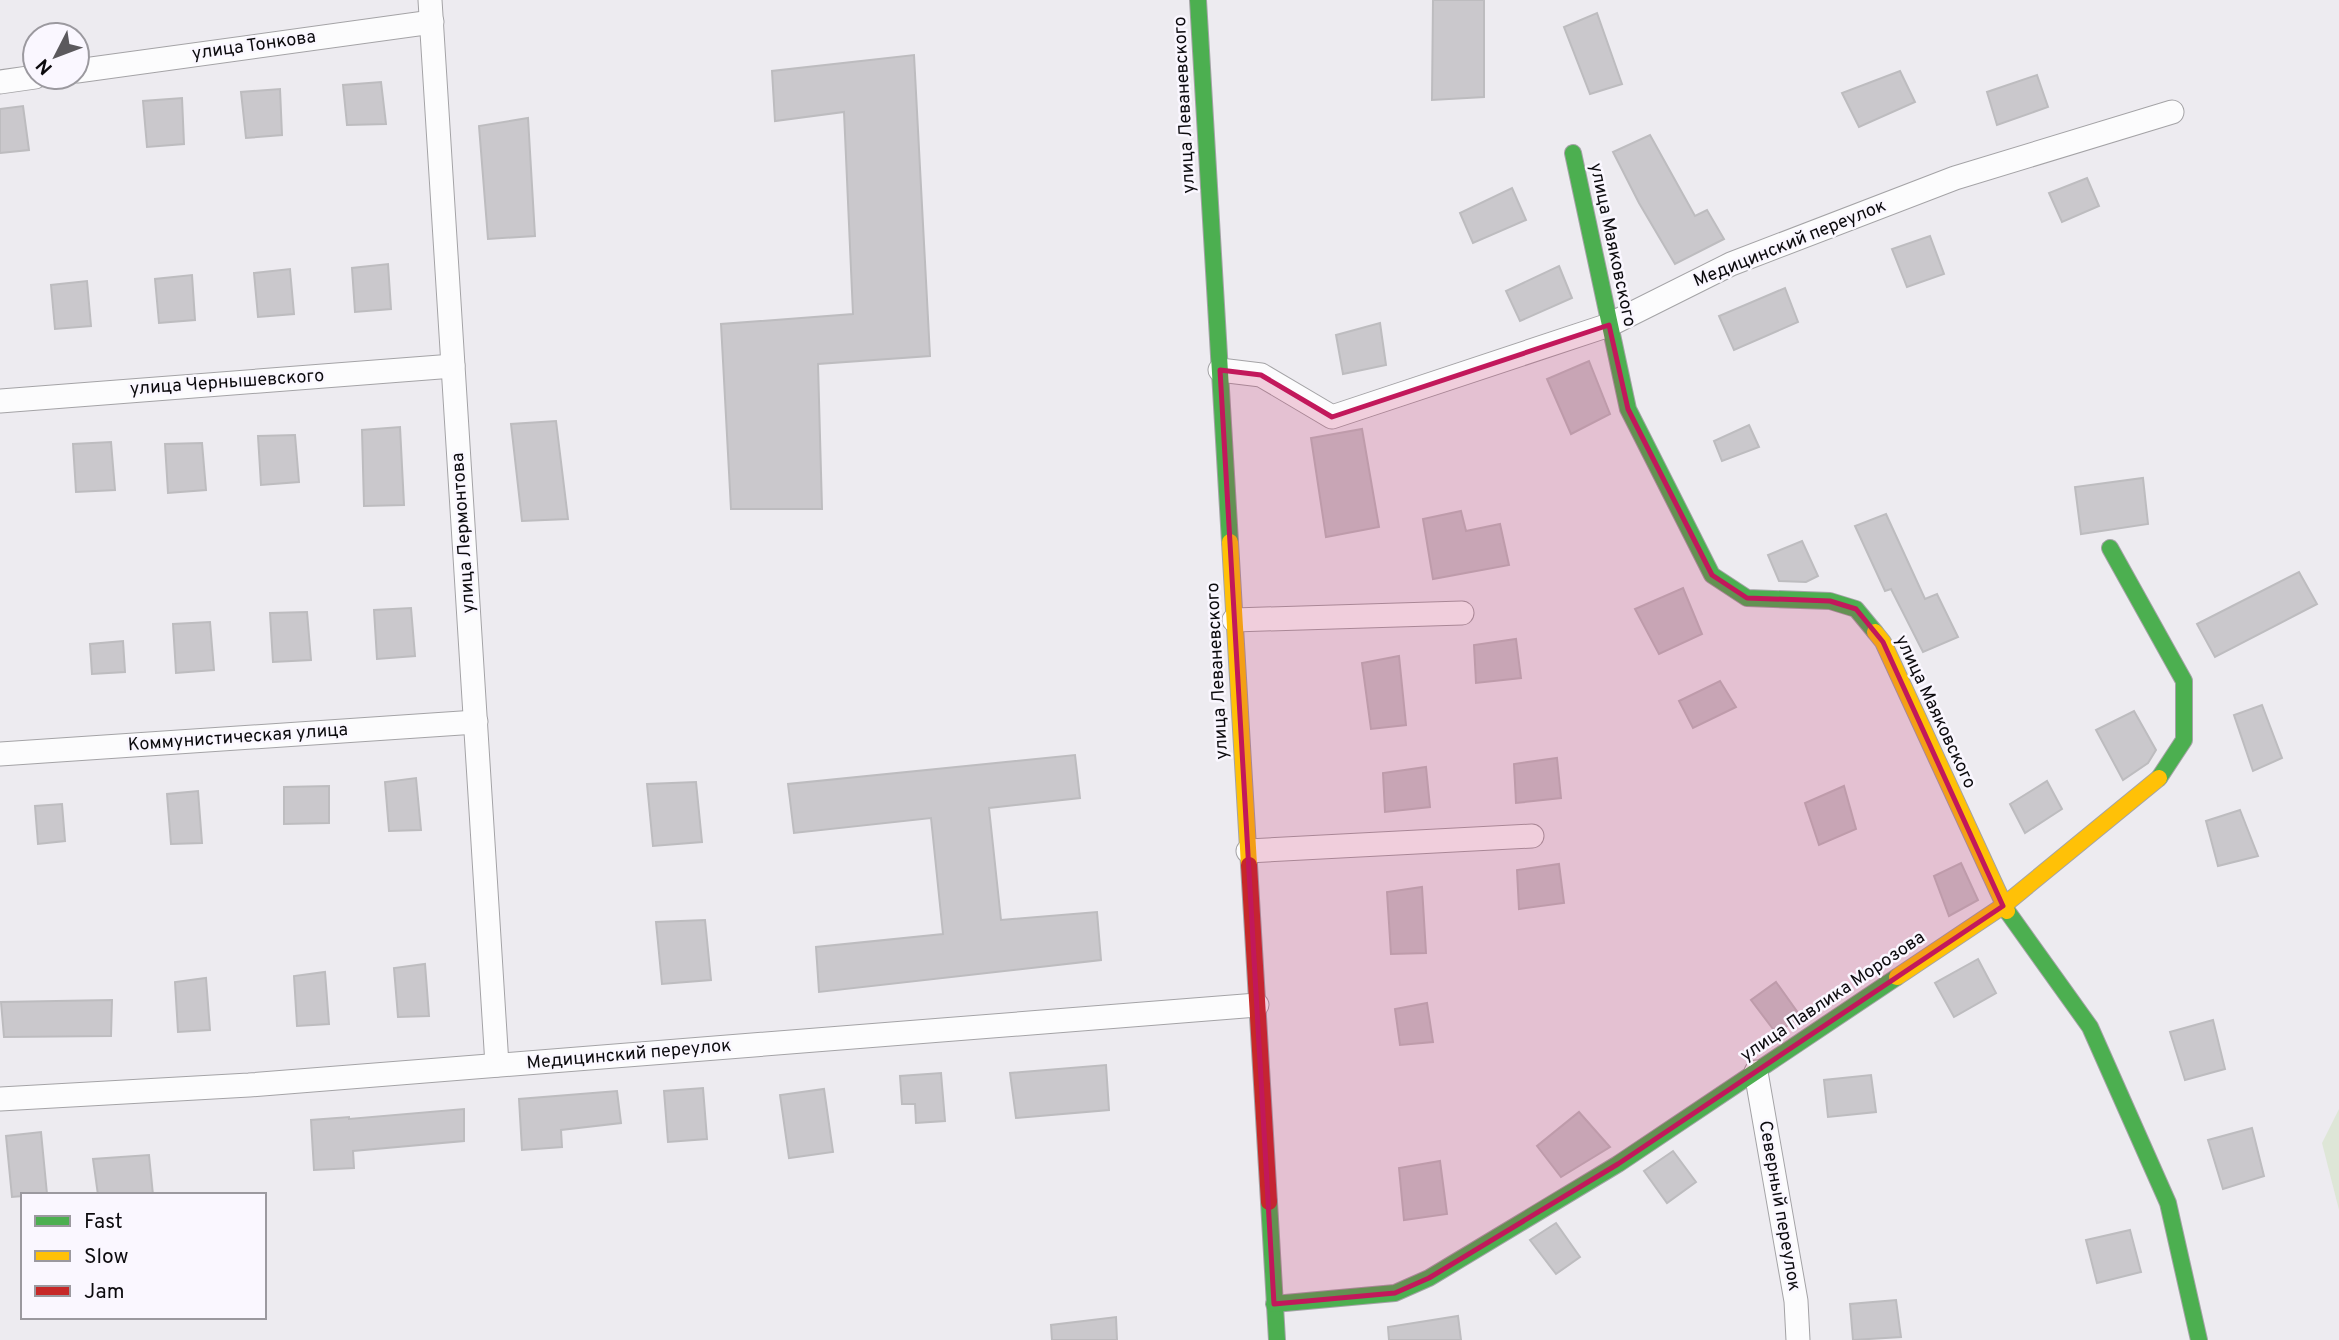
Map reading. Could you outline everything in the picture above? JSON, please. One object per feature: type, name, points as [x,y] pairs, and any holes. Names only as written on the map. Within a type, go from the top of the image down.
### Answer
[{"type":"street","name":"улица Леваневского","points":[[1198,0],[1277,1340]]},
{"type":"street","name":"улица Тонкова","points":[[91,69],[431,11]]},
{"type":"street","name":"улица Лермонтова","points":[[431,11],[497,1065]]},
{"type":"street","points":[[0,82],[21,79]]},
{"type":"street","name":"Медицинский переулок","points":[[1220,370],[1262,375],[1332,417],[1609,325],[1731,264],[1955,178],[2172,113]]},
{"type":"street","name":"улица Маяковского","points":[[1573,153],[1628,410],[1712,575],[1747,598],[1830,601],[1856,610],[1883,642],[2003,906],[2090,1027],[2168,1203],[2199,1340]]},
{"type":"street","name":"улица Чернышевского","points":[[0,401],[453,366]]},
{"type":"street","name":"улица Павлика Морозова","points":[[1275,1304],[1395,1293],[1429,1278],[1618,1164],[2003,906],[2162,775],[2184,740],[2184,681],[2110,548]]},
{"type":"street","points":[[1234,620],[1462,613]]},
{"type":"street","name":"Коммунистическая улица","points":[[0,754],[476,722]]},
{"type":"street","points":[[1248,851],[1532,836]]},
{"type":"street","name":"Медицинский переулок","points":[[0,1099],[249,1085],[1257,1005]]},
{"type":"street","name":"Северный переулок","points":[[1756,1072],[1796,1301],[1798,1340]]},
{"type":"highlighted area","points":[[1609,325],[1628,409],[1712,575],[1747,598],[1830,601],[1856,609],[1883,642],[2003,906],[1618,1164],[1429,1278],[1395,1293],[1274,1304],[1220,370],[1261,375],[1332,417]]},
{"type":"green space","points":[[2339,1109],[2339,1210],[2322,1143]]},
{"type":"building","points":[[1433,0],[1484,0],[1484,97],[1432,100]]},
{"type":"building","points":[[1597,13],[1622,84],[1590,94],[1564,27]]},
{"type":"building","points":[[914,55],[930,356],[818,364],[822,509],[731,509],[721,324],[853,314],[844,112],[775,121],[772,71]]},
{"type":"building","points":[[1900,71],[1915,102],[1859,127],[1842,93]]},
{"type":"building","points":[[2037,75],[2048,107],[1997,125],[1987,92]]},
{"type":"building","points":[[381,82],[386,124],[347,125],[343,85]]},
{"type":"building","points":[[280,89],[282,135],[246,138],[241,92]]},
{"type":"building","points":[[182,98],[184,144],[147,147],[143,101]]},
{"type":"building","points":[[23,106],[29,150],[0,153],[0,109]]},
{"type":"building","points":[[528,118],[535,236],[488,239],[479,126]]},
{"type":"building","points":[[1650,135],[1695,216],[1707,210],[1724,239],[1675,264],[1613,152]]},
{"type":"building","points":[[2087,178],[2099,206],[2062,222],[2049,193]]},
{"type":"building","points":[[1512,188],[1526,220],[1473,243],[1460,213]]},
{"type":"building","points":[[1930,236],[1944,274],[1907,287],[1892,249]]},
{"type":"building","points":[[388,264],[391,309],[355,312],[352,268]]},
{"type":"building","points":[[1559,266],[1572,298],[1520,321],[1506,291]]},
{"type":"building","points":[[290,269],[294,314],[258,317],[254,273]]},
{"type":"building","points":[[192,275],[195,320],[159,323],[155,279]]},
{"type":"building","points":[[87,281],[91,326],[55,329],[51,285]]},
{"type":"building","points":[[1785,288],[1798,322],[1734,350],[1719,316]]},
{"type":"building","points":[[1380,323],[1386,365],[1343,374],[1336,335]]},
{"type":"building","points":[[1589,361],[1610,414],[1571,434],[1547,379]]},
{"type":"building","points":[[556,421],[568,519],[522,521],[511,424]]},
{"type":"building","points":[[1749,425],[1759,447],[1722,461],[1714,441]]},
{"type":"building","points":[[400,427],[404,505],[364,506],[362,430]]},
{"type":"building","points":[[1362,429],[1379,527],[1326,537],[1311,438]]},
{"type":"building","points":[[295,435],[299,482],[261,485],[258,436]]},
{"type":"building","points":[[111,442],[115,490],[76,492],[73,444]]},
{"type":"building","points":[[202,443],[206,490],[168,493],[165,444]]},
{"type":"building","points":[[2143,478],[2148,524],[2081,534],[2075,487]]},
{"type":"building","points":[[1461,511],[1466,531],[1500,524],[1509,565],[1433,579],[1423,519]]},
{"type":"building","points":[[1886,514],[1925,599],[1937,594],[1958,637],[1923,652],[1891,589],[1885,591],[1855,526]]},
{"type":"building","points":[[1802,541],[1818,576],[1806,582],[1779,581],[1768,555]]},
{"type":"building","points":[[2299,572],[2317,604],[2215,657],[2197,624]]},
{"type":"building","points":[[1683,588],[1702,634],[1659,654],[1635,609]]},
{"type":"building","points":[[411,608],[415,656],[377,659],[374,610]]},
{"type":"building","points":[[307,612],[311,660],[273,662],[270,613]]},
{"type":"building","points":[[210,622],[214,670],[176,673],[173,624]]},
{"type":"building","points":[[1516,639],[1521,678],[1476,683],[1474,645]]},
{"type":"building","points":[[123,641],[125,672],[92,674],[90,644]]},
{"type":"building","points":[[1399,656],[1406,725],[1371,729],[1362,663]]},
{"type":"building","points":[[1720,681],[1736,707],[1693,728],[1679,701]]},
{"type":"building","points":[[2262,705],[2282,758],[2253,771],[2234,715]]},
{"type":"building","points":[[2134,711],[2156,750],[2148,763],[2123,780],[2096,730]]},
{"type":"building","points":[[1075,755],[1080,798],[989,808],[1001,920],[1097,912],[1101,960],[819,992],[816,947],[943,934],[931,818],[794,833],[788,784]]},
{"type":"building","points":[[1557,758],[1561,798],[1516,803],[1514,764]]},
{"type":"building","points":[[1426,767],[1430,807],[1385,812],[1383,773]]},
{"type":"building","points":[[416,778],[421,830],[389,831],[385,782]]},
{"type":"building","points":[[2047,781],[2062,809],[2025,833],[2010,804]]},
{"type":"building","points":[[696,782],[702,842],[653,846],[647,784]]},
{"type":"building","points":[[329,786],[329,823],[284,824],[284,787]]},
{"type":"building","points":[[1844,786],[1856,829],[1819,845],[1805,803]]},
{"type":"building","points":[[198,791],[202,843],[171,844],[167,794]]},
{"type":"building","points":[[62,804],[65,841],[38,844],[35,806]]},
{"type":"building","points":[[2240,810],[2258,856],[2218,866],[2206,821]]},
{"type":"building","points":[[1961,863],[1978,900],[1949,916],[1934,876]]},
{"type":"building","points":[[1559,864],[1564,903],[1519,909],[1517,870]]},
{"type":"building","points":[[1422,887],[1426,953],[1391,954],[1387,892]]},
{"type":"building","points":[[705,920],[711,980],[662,984],[656,922]]},
{"type":"building","points":[[1978,959],[1996,993],[1954,1017],[1935,983]]},
{"type":"building","points":[[425,964],[429,1016],[398,1017],[394,968]]},
{"type":"building","points":[[325,972],[329,1024],[297,1026],[294,976]]},
{"type":"building","points":[[206,978],[210,1030],[178,1032],[175,982]]},
{"type":"building","points":[[1776,982],[1801,1017],[1776,1033],[1751,1000]]},
{"type":"building","points":[[112,1000],[111,1036],[4,1037],[1,1002]]},
{"type":"building","points":[[1427,1003],[1433,1042],[1400,1045],[1395,1009]]},
{"type":"building","points":[[2213,1020],[2225,1069],[2185,1080],[2170,1032]]},
{"type":"building","points":[[1106,1065],[1109,1110],[1016,1118],[1010,1073]]},
{"type":"building","points":[[941,1073],[945,1121],[916,1123],[915,1104],[902,1104],[900,1076]]},
{"type":"building","points":[[1871,1075],[1876,1112],[1828,1117],[1824,1080]]},
{"type":"building","points":[[703,1088],[707,1139],[668,1142],[664,1091]]},
{"type":"building","points":[[824,1089],[833,1152],[789,1158],[780,1095]]},
{"type":"building","points":[[617,1091],[621,1123],[561,1130],[562,1147],[522,1150],[519,1099]]},
{"type":"building","points":[[464,1109],[464,1141],[353,1151],[354,1168],[314,1170],[311,1120]]},
{"type":"building","points":[[1579,1112],[1610,1147],[1561,1177],[1537,1146]]},
{"type":"building","points":[[2252,1128],[2264,1176],[2223,1189],[2208,1140]]},
{"type":"building","points":[[41,1132],[47,1193],[21,1193],[21,1196],[12,1197],[6,1136]]},
{"type":"building","points":[[1673,1151],[1696,1182],[1667,1203],[1644,1171]]},
{"type":"building","points":[[149,1155],[153,1193],[98,1193],[93,1159]]},
{"type":"building","points":[[1440,1161],[1447,1214],[1404,1220],[1399,1168]]},
{"type":"building","points":[[1556,1223],[1580,1257],[1556,1274],[1530,1240]]},
{"type":"building","points":[[2130,1230],[2141,1272],[2097,1283],[2086,1240]]},
{"type":"building","points":[[1896,1300],[1901,1337],[1853,1340],[1850,1304]]},
{"type":"building","points":[[1458,1316],[1461,1340],[1389,1340],[1388,1327]]},
{"type":"building","points":[[1116,1317],[1117,1340],[1052,1340],[1051,1325]]},
{"type":"traffic: fast","points":[[1198,0],[1230,542]]},
{"type":"traffic: fast","points":[[1573,153],[1628,409],[1712,575],[1747,598],[1830,601],[1856,609],[1875,632]]},
{"type":"traffic: fast","points":[[2110,548],[2184,681],[2184,740],[2159,778]]},
{"type":"traffic: fast","points":[[2007,911],[2090,1027],[2168,1203],[2199,1340]]},
{"type":"traffic: fast","points":[[1274,1304],[1395,1293],[1429,1278],[1618,1164],[1897,977]]},
{"type":"traffic: fast","points":[[1269,1202],[1277,1340]]},
{"type":"traffic: slow","points":[[1230,542],[1249,865]]},
{"type":"traffic: slow","points":[[1875,632],[1883,642],[2007,911]]},
{"type":"traffic: slow","points":[[1897,977],[2003,906],[2159,778]]},
{"type":"traffic: jam","points":[[1249,865],[1269,1202]]}]
